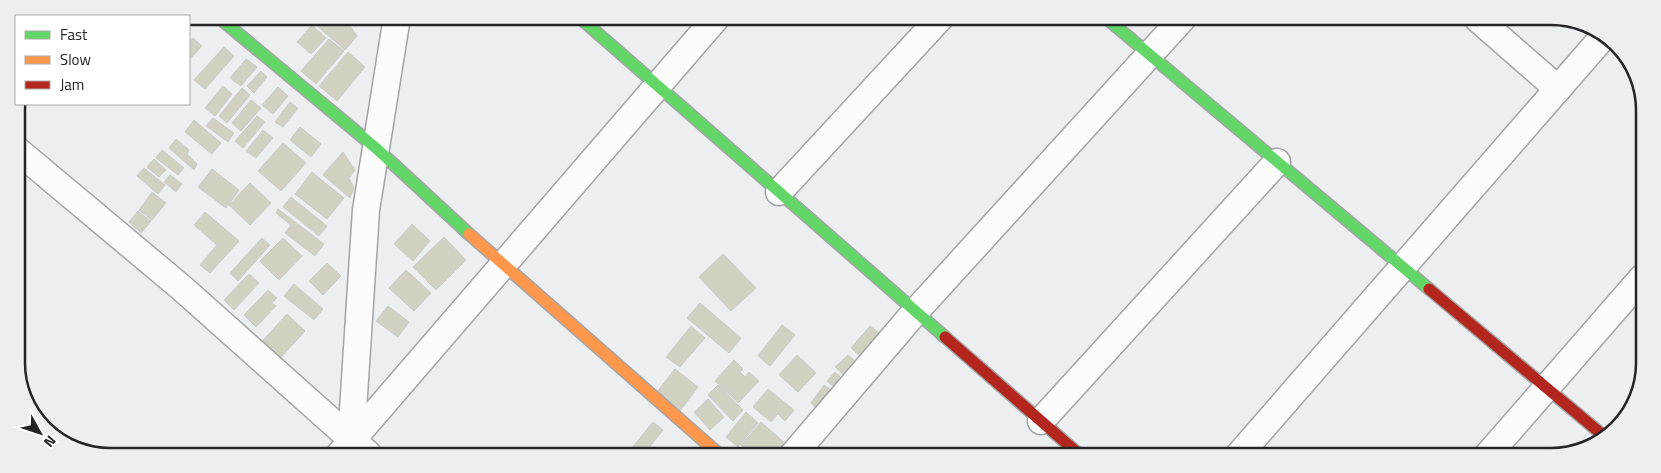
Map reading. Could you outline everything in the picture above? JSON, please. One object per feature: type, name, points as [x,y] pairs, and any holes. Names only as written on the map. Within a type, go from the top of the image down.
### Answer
[{"type":"street","points":[[228,25],[377,149],[503,265],[712,448]]},
{"type":"street","points":[[353,448],[366,210],[396,25]]},
{"type":"street","points":[[588,25],[1072,448]]},
{"type":"street","points":[[355,448],[503,265],[710,25]]},
{"type":"street","points":[[779,192],[934,25]]},
{"type":"street","points":[[1114,25],[1600,433]]},
{"type":"street","points":[[799,448],[916,311],[1176,25]]},
{"type":"street","points":[[1485,25],[1558,88]]},
{"type":"street","points":[[1245,448],[1600,40]]},
{"type":"street","points":[[25,157],[183,289],[351,448]]},
{"type":"street","points":[[1041,421],[1277,162]]},
{"type":"street","points":[[1494,448],[1636,285]]},
{"type":"building","points":[[312,25],[326,38],[311,54],[297,42]]},
{"type":"building","points":[[316,25],[349,25],[357,36],[345,50]]},
{"type":"building","points":[[193,38],[202,46],[190,59],[190,42]]},
{"type":"building","points":[[329,39],[344,51],[316,84],[301,71]]},
{"type":"building","points":[[224,47],[234,56],[205,89],[194,80]]},
{"type":"building","points":[[348,52],[365,67],[337,101],[319,86]]},
{"type":"building","points":[[246,59],[257,67],[241,86],[230,78]]},
{"type":"building","points":[[261,71],[267,77],[254,93],[247,86]]},
{"type":"building","points":[[223,86],[232,94],[215,116],[205,108]]},
{"type":"building","points":[[278,87],[288,96],[273,114],[262,105]]},
{"type":"building","points":[[242,88],[250,95],[227,123],[219,116]]},
{"type":"building","points":[[251,100],[261,108],[241,131],[232,123]]},
{"type":"building","points":[[290,102],[298,108],[283,127],[275,122]]},
{"type":"building","points":[[257,116],[265,122],[243,148],[235,141]]},
{"type":"building","points":[[213,118],[234,133],[228,142],[206,126]]},
{"type":"building","points":[[194,120],[221,143],[212,154],[185,132]]},
{"type":"building","points":[[300,127],[321,144],[311,157],[290,140]]},
{"type":"building","points":[[263,130],[273,138],[256,158],[246,151]]},
{"type":"building","points":[[176,139],[189,150],[187,154],[197,164],[194,170],[169,148]]},
{"type":"building","points":[[283,143],[306,163],[281,191],[258,171]]},
{"type":"building","points":[[162,150],[184,168],[178,175],[156,158]]},
{"type":"building","points":[[343,152],[355,170],[349,178],[354,188],[350,198],[323,175]]},
{"type":"building","points":[[154,159],[166,170],[159,177],[147,167]]},
{"type":"building","points":[[144,168],[165,185],[158,194],[137,176]]},
{"type":"building","points":[[212,169],[239,190],[226,208],[198,187]]},
{"type":"building","points":[[312,172],[344,198],[327,219],[295,194]]},
{"type":"building","points":[[170,175],[182,184],[176,192],[164,182]]},
{"type":"building","points":[[250,183],[271,203],[250,225],[229,205]]},
{"type":"building","points":[[152,192],[166,203],[152,220],[139,210]]},
{"type":"building","points":[[291,197],[327,226],[319,236],[283,207]]},
{"type":"building","points":[[278,209],[324,244],[315,256],[285,233],[291,225],[276,213]]},
{"type":"building","points":[[138,211],[151,221],[141,233],[129,222]]},
{"type":"building","points":[[205,212],[239,241],[210,273],[200,265],[217,245],[194,225]]},
{"type":"building","points":[[412,224],[430,241],[413,261],[394,244]]},
{"type":"building","points":[[444,237],[466,260],[436,290],[413,267]]},
{"type":"building","points":[[262,238],[270,245],[238,281],[230,273]]},
{"type":"building","points":[[283,238],[302,256],[279,280],[260,261]]},
{"type":"building","points":[[723,254],[756,288],[731,311],[699,277]]},
{"type":"building","points":[[327,263],[341,276],[323,295],[309,281]]},
{"type":"building","points":[[406,270],[431,293],[414,311],[389,288]]},
{"type":"building","points":[[249,274],[259,283],[234,310],[224,300]]},
{"type":"building","points":[[294,284],[323,309],[314,320],[284,296]]},
{"type":"building","points":[[268,290],[277,298],[272,303],[276,306],[256,327],[244,315]]},
{"type":"building","points":[[700,303],[741,338],[729,353],[687,318]]},
{"type":"building","points":[[388,306],[409,322],[398,337],[376,321]]},
{"type":"building","points":[[287,314],[305,331],[276,363],[258,346]]},
{"type":"building","points":[[782,325],[795,335],[770,366],[758,356]]},
{"type":"building","points":[[691,326],[705,338],[680,367],[666,357]]},
{"type":"building","points":[[870,326],[883,336],[863,359],[851,348]]},
{"type":"building","points":[[797,355],[816,373],[798,392],[779,375]]},
{"type":"building","points":[[848,355],[860,365],[848,379],[835,367]]},
{"type":"building","points":[[734,360],[743,369],[740,372],[745,377],[749,372],[759,381],[738,403],[715,381]]},
{"type":"building","points":[[675,369],[698,387],[680,411],[656,393]]},
{"type":"building","points":[[835,372],[847,383],[839,391],[827,381]]},
{"type":"building","points":[[718,385],[743,410],[733,421],[708,395]]},
{"type":"building","points":[[824,385],[833,391],[819,411],[811,403]]},
{"type":"building","points":[[768,389],[794,410],[785,421],[778,414],[771,422],[753,407]]},
{"type":"building","points":[[708,399],[724,417],[710,430],[694,412]]},
{"type":"building","points":[[746,412],[758,423],[738,447],[726,437]]},
{"type":"building","points":[[653,422],[663,430],[649,448],[632,448]]},
{"type":"building","points":[[761,422],[786,444],[783,448],[744,448],[741,445]]},
{"type":"traffic: fast","points":[[228,25],[377,149],[469,234]]},
{"type":"traffic: fast","points":[[588,25],[945,337]]},
{"type":"traffic: fast","points":[[1114,25],[1429,289]]},
{"type":"traffic: slow","points":[[469,234],[712,448]]},
{"type":"traffic: jam","points":[[1429,289],[1600,433]]},
{"type":"traffic: jam","points":[[945,337],[1072,448]]}]
